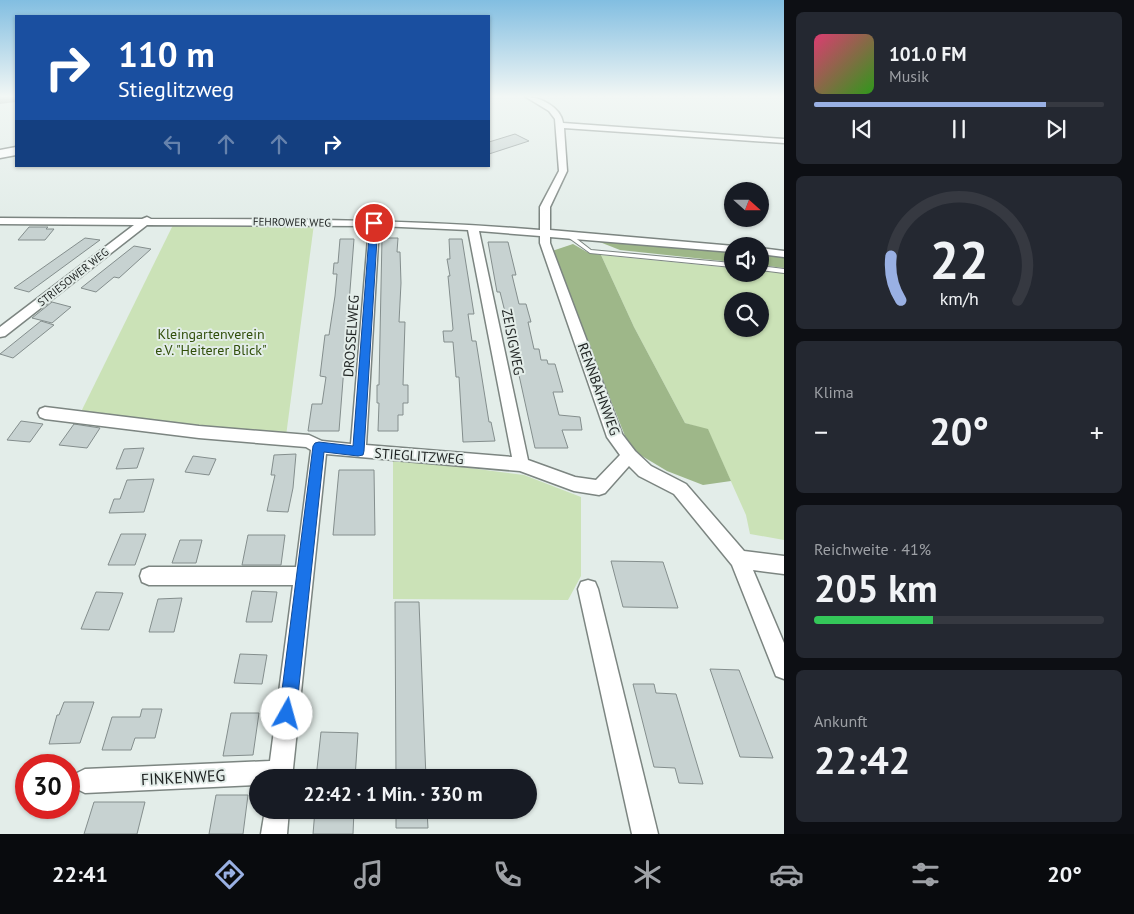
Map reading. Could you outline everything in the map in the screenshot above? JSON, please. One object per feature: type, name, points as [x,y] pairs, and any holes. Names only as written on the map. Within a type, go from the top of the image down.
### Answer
[{"type":"main road","points":[[0,154],[15,151]]},
{"type":"street","name":"RENNBAHNWEG","points":[[561,136],[563,171],[545,207],[546,243],[615,437],[629,456],[645,471],[680,489],[739,559],[784,668]]},
{"type":"street","points":[[713,136],[784,141]]},
{"type":"street","name":"FEHROWER WEG","points":[[0,221],[147,220],[374,223],[545,232],[724,248]]},
{"type":"street","name":"STRIESOWER WEG","points":[[0,333],[147,220]]},
{"type":"street","name":"DROSSELWEG","points":[[358,451],[374,223]]},
{"type":"street","name":"ZEISIGWEG","points":[[473,227],[520,464]]},
{"type":"street","points":[[769,252],[784,254]]},
{"type":"street","name":"STIEGLITZWEG","points":[[45,413],[199,432],[309,440],[319,446],[358,451],[520,464],[574,484],[599,488],[629,456]]},
{"type":"street","name":"FINKENWEG","points":[[281,769],[319,446]]},
{"type":"street","points":[[739,559],[784,565]]},
{"type":"street","points":[[149,576],[303,576]]},
{"type":"street","points":[[588,589],[645,834]]},
{"type":"street","name":"FINKENWEG","points":[[85,781],[249,776]]},
{"type":"street","points":[[274,834],[276,819]]},
{"type":"lane","points":[[567,234],[590,251],[724,264]]},
{"type":"lane","points":[[769,269],[784,271]]},
{"type":"green space","name":"Kleingartenverein e.V. \"Heiterer Blick\"","points":[[314,224],[286,436],[78,418],[173,225]]},
{"type":"green space","points":[[592,239],[724,251],[724,261],[620,250]]},
{"type":"green space","points":[[573,244],[587,252],[601,255],[634,327],[685,423],[708,429],[731,481],[703,485],[667,471],[637,453],[625,436],[552,251]]},
{"type":"green space","points":[[601,255],[724,267],[724,282],[769,282],[769,272],[784,273],[784,540],[750,534],[746,515],[708,430],[685,423],[634,327]]},
{"type":"green space","points":[[769,255],[784,256],[784,268],[769,266]]},
{"type":"green space","points":[[393,458],[524,475],[581,497],[581,576],[568,600],[393,599]]},
{"type":"building","points":[[509,136],[519,136],[529,141],[490,154],[490,142]]},
{"type":"building","points":[[29,227],[48,227],[46,229],[54,229],[45,240],[18,240]]},
{"type":"building","points":[[85,238],[100,240],[29,292],[14,288]]},
{"type":"building","points":[[382,238],[398,238],[397,252],[400,252],[399,322],[405,322],[403,385],[408,385],[408,403],[403,403],[403,415],[398,415],[398,431],[378,431],[379,403],[377,403],[377,385],[379,385]]},
{"type":"building","points":[[340,239],[354,239],[339,431],[308,431],[312,404],[322,404],[326,377],[320,376],[325,335],[329,335],[335,296],[337,274],[333,274],[334,263],[338,263]]},
{"type":"building","points":[[449,239],[462,239],[474,314],[468,314],[472,341],[476,341],[489,422],[491,422],[495,441],[463,442],[459,377],[456,377],[453,342],[444,342],[443,331],[452,331],[453,329],[448,276],[450,276],[447,259],[450,259]]},
{"type":"building","points":[[488,242],[508,242],[516,275],[512,275],[518,300],[519,304],[526,304],[531,322],[528,322],[534,349],[539,349],[541,360],[547,360],[548,364],[555,364],[563,392],[553,392],[559,415],[580,417],[582,430],[562,430],[568,448],[535,448],[506,316],[500,292],[497,292]]},
{"type":"building","points":[[134,246],[151,249],[119,278],[114,277],[96,292],[81,288]]},
{"type":"building","points":[[52,302],[71,307],[52,323],[32,318]]},
{"type":"building","points":[[41,321],[54,325],[13,358],[0,354]]},
{"type":"building","points":[[21,421],[43,424],[30,442],[7,440]]},
{"type":"building","points":[[74,424],[100,428],[87,448],[59,445]]},
{"type":"building","points":[[144,448],[137,468],[116,469],[124,449]]},
{"type":"building","points":[[296,454],[293,488],[288,512],[267,511],[275,475],[271,475],[274,455]]},
{"type":"building","points":[[193,456],[216,459],[209,475],[185,472]]},
{"type":"building","points":[[339,470],[374,470],[375,535],[333,535]]},
{"type":"building","points":[[154,479],[144,512],[109,513],[114,499],[120,499],[127,480]]},
{"type":"building","points":[[121,534],[146,534],[135,565],[108,565]]},
{"type":"building","points":[[248,535],[285,535],[281,565],[242,565]]},
{"type":"building","points":[[180,540],[202,540],[196,563],[172,563]]},
{"type":"building","points":[[611,561],[663,562],[678,608],[623,607]]},
{"type":"building","points":[[252,591],[277,592],[272,622],[246,622]]},
{"type":"building","points":[[96,592],[123,593],[109,630],[81,629]]},
{"type":"building","points":[[182,598],[174,632],[149,632],[158,599]]},
{"type":"building","points":[[395,602],[419,602],[426,769],[396,769]]},
{"type":"building","points":[[240,654],[267,655],[262,684],[234,683]]},
{"type":"building","points":[[710,669],[739,670],[773,758],[740,757]]},
{"type":"building","points":[[633,684],[654,684],[656,693],[676,694],[703,784],[679,783],[675,768],[654,767]]},
{"type":"building","points":[[64,702],[94,702],[80,743],[49,744],[57,715],[59,715]]},
{"type":"building","points":[[142,709],[162,709],[155,738],[135,738],[131,750],[102,750],[112,717],[140,717]]},
{"type":"building","points":[[231,713],[259,713],[253,755],[223,756]]},
{"type":"building","points":[[321,732],[358,733],[356,769],[317,769]]},
{"type":"building","points":[[216,795],[248,795],[243,834],[209,834]]},
{"type":"building","points":[[94,802],[145,802],[137,834],[84,834]]},
{"type":"building","points":[[314,819],[354,819],[353,834],[313,834]]},
{"type":"building","points":[[396,819],[428,819],[428,828],[396,828]]},
{"type":"route","points":[[287,714],[319,446],[358,451],[374,223]]}]
